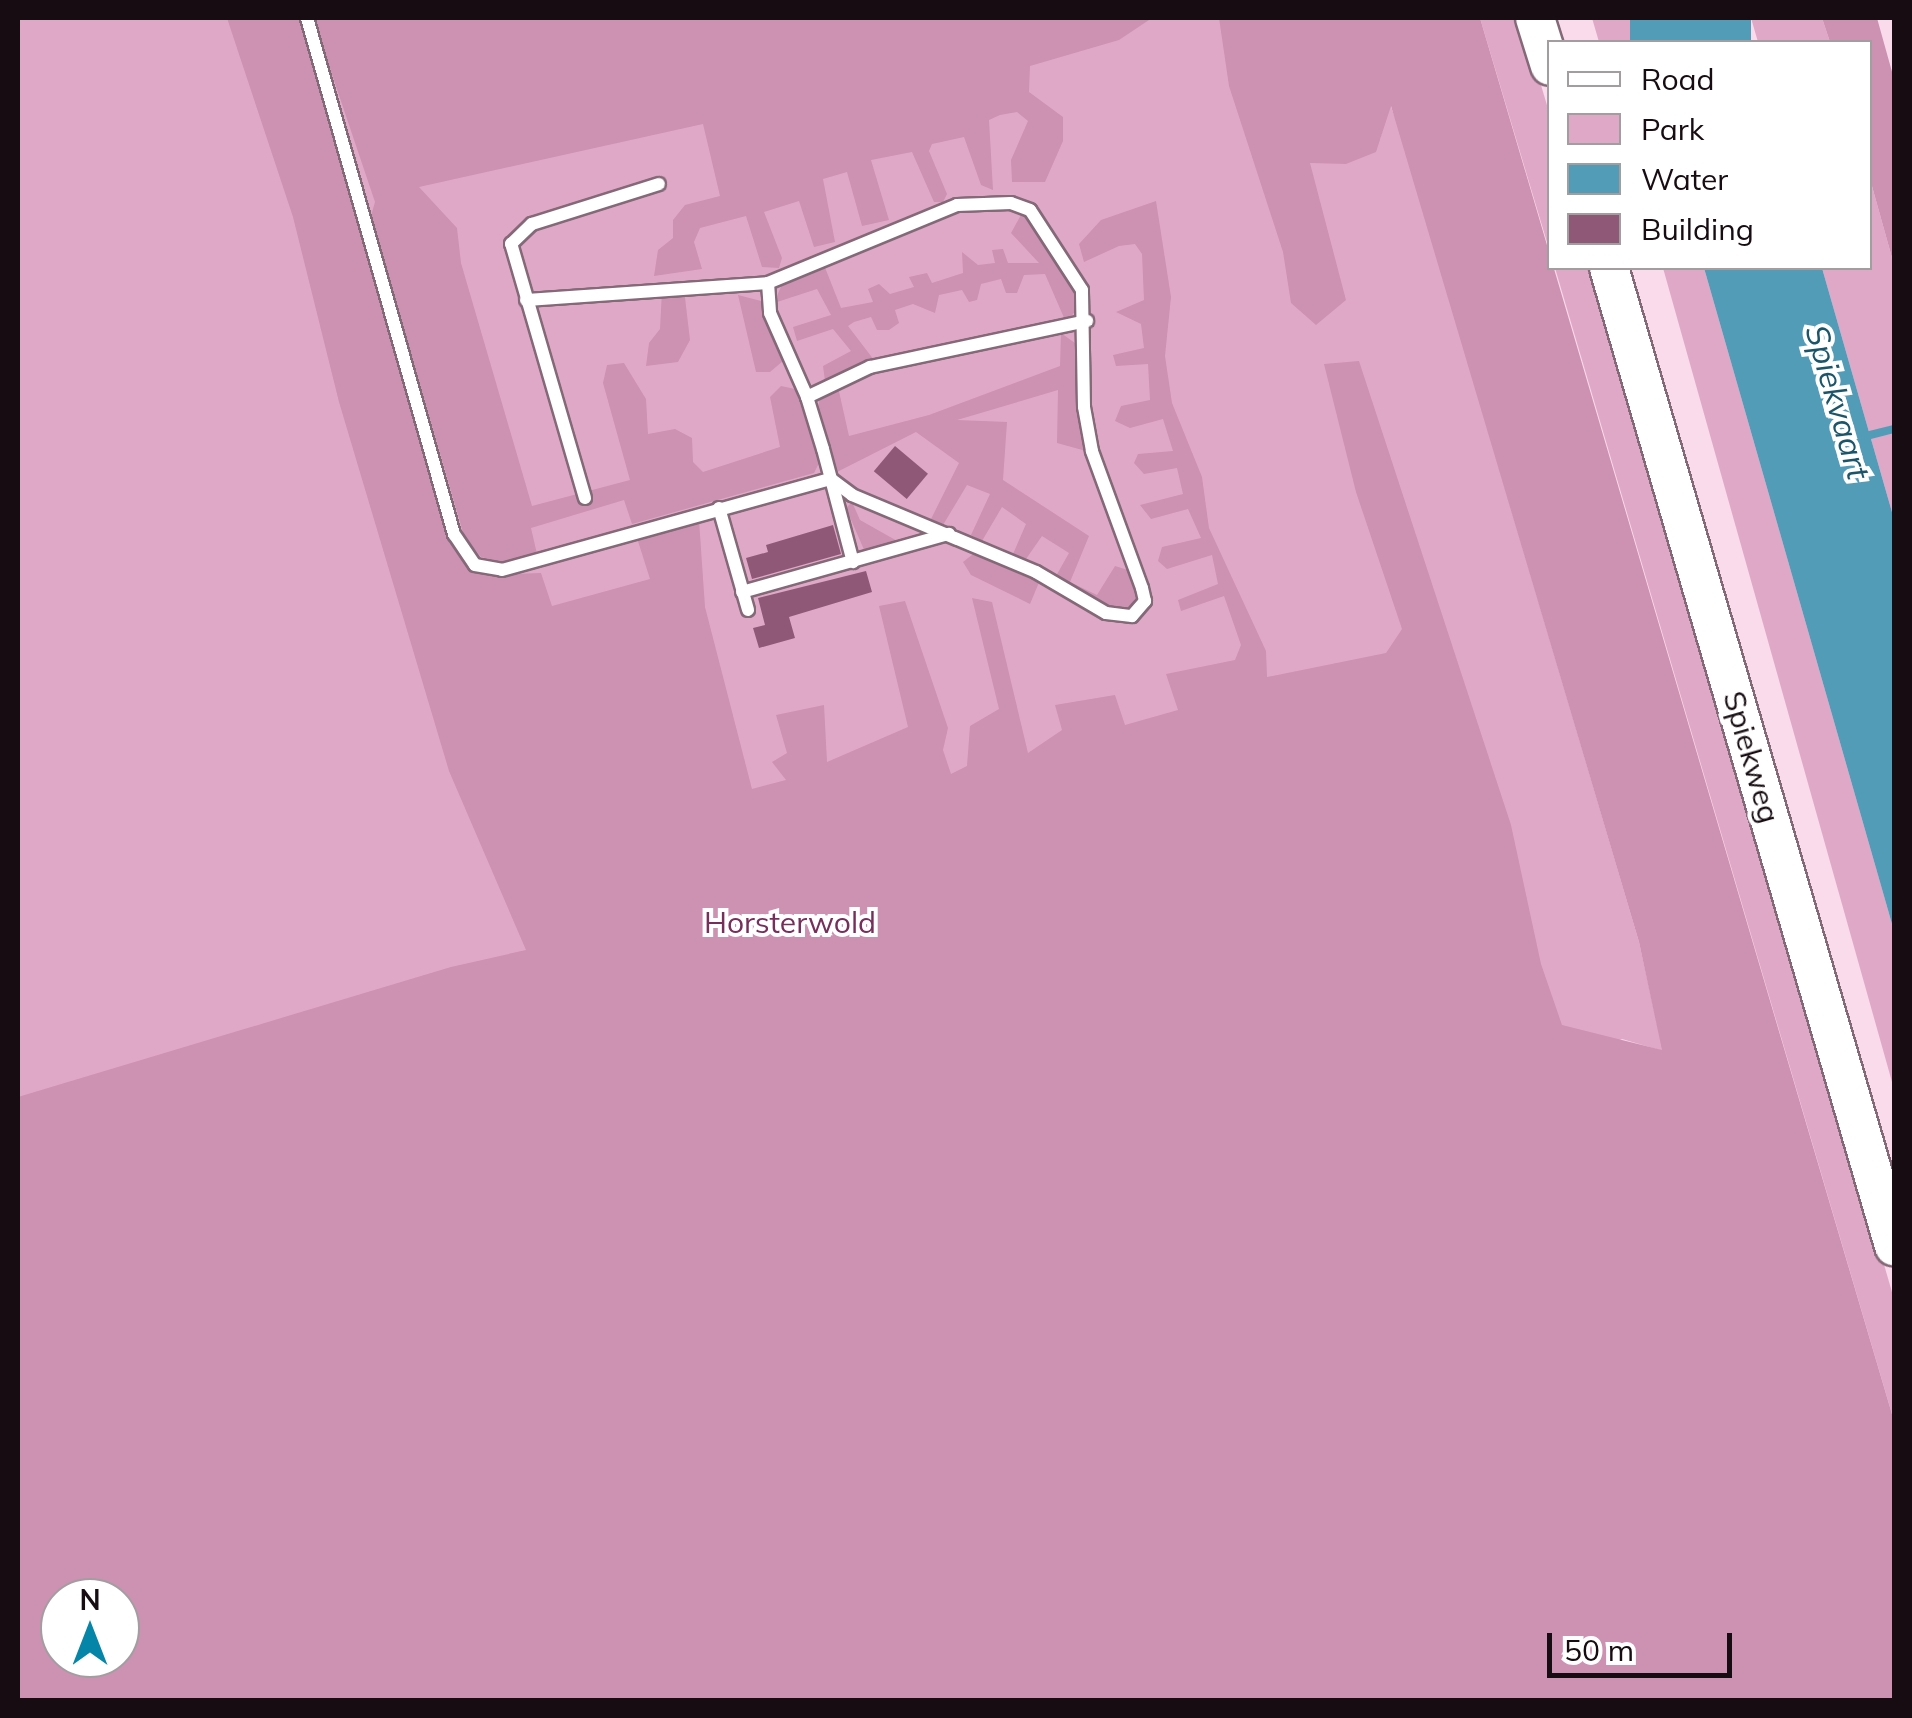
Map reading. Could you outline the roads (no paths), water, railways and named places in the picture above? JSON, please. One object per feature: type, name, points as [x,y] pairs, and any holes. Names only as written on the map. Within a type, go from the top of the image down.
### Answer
[{"type":"main road","points":[[1535,18],[1547,56]]},
{"type":"main road","name":"Spiekweg","points":[[1610,270],[1894,1246]]},
{"type":"lane","points":[[306,18],[463,551],[475,565],[502,570],[831,479]]},
{"type":"lane","points":[[585,498],[511,244],[518,230],[659,184]]},
{"type":"lane","points":[[526,300],[768,283],[957,205],[1010,202],[1030,210],[1064,255],[1082,290],[1087,321],[1088,427],[1142,588],[1140,610],[1118,617],[1106,613],[1036,572],[852,495],[831,479]]},
{"type":"lane","points":[[768,283],[770,313],[806,397],[853,562]]},
{"type":"lane","points":[[806,397],[901,359],[1087,321]]},
{"type":"lane","points":[[719,508],[748,610]]},
{"type":"lane","points":[[742,592],[949,534]]},
{"type":"water","points":[[1630,18],[1751,18],[1751,40],[1630,40]]},
{"type":"water","name":"Spiekvaart","points":[[1705,270],[1823,270],[1894,519],[1894,931]]},
{"type":"waterway","name":"Spiekvaart","points":[[1870,435],[1894,429]]},
{"type":"park label","name":"Horsterwold","points":[[790,922]]}]
